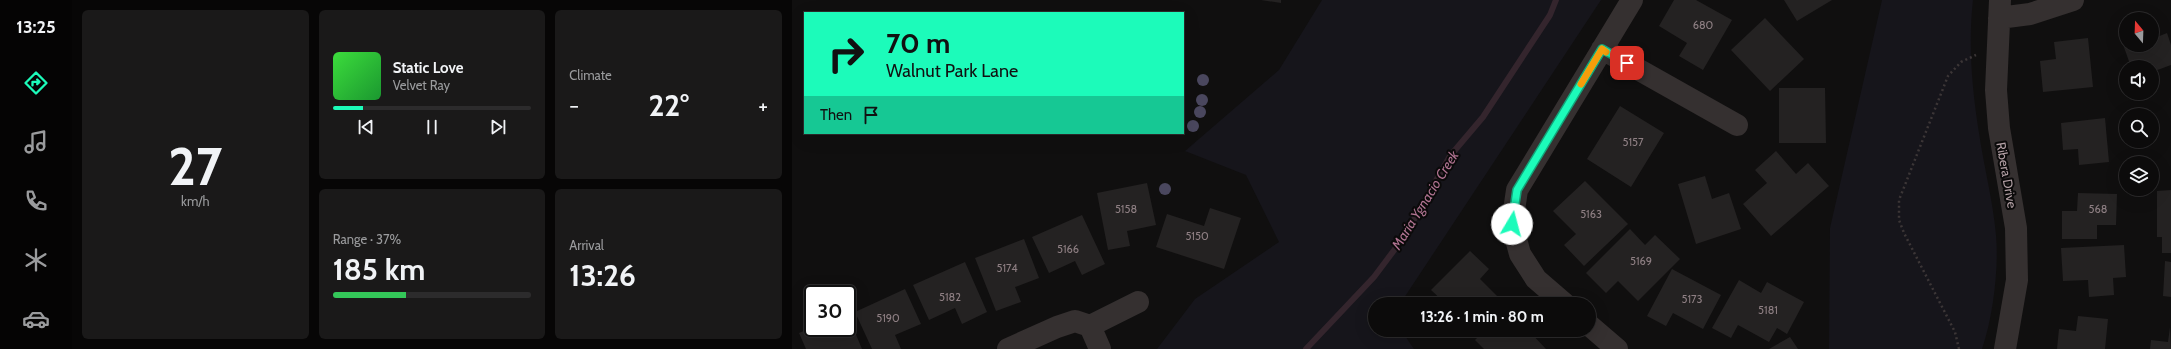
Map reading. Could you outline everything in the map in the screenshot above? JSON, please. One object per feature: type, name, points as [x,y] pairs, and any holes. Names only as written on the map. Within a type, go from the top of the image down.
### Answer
[{"type":"street","points":[[1557,297],[1536,279],[1520,254],[1512,224],[1517,190],[1632,0]]},
{"type":"street","points":[[1999,9],[2030,14],[2073,0]]},
{"type":"street","name":"Ribera Drive","points":[[1999,9],[1996,90],[1999,128],[2016,228],[2017,280],[2005,349]]},
{"type":"street","points":[[1602,49],[1736,125]]},
{"type":"street","points":[[1008,349],[1057,327],[1075,321],[1090,326],[1138,302]]},
{"type":"street","points":[[1090,326],[1100,349]]},
{"type":"street","points":[[1596,331],[1617,349]]},
{"type":"path","points":[[1959,349],[1955,332],[1904,233],[1899,220],[1899,200],[1948,76],[1961,62],[1976,54]]},
{"type":"shaded area","points":[[1322,0],[1601,0],[1405,297],[1368,297],[1368,337],[1406,337],[1414,349],[1157,349],[1195,299],[1279,242],[1246,175],[1185,151],[1279,70]]},
{"type":"shaded area","points":[[1882,0],[1973,0],[1971,50],[1974,100],[1993,210],[1997,248],[1996,278],[1992,308],[1982,349],[1829,349],[1830,228]]},
{"type":"building","points":[[1261,0],[1281,0],[1281,3]]},
{"type":"building","points":[[1674,0],[1696,0],[1732,20],[1703,70],[1679,56],[1687,43],[1659,26]]},
{"type":"building","points":[[1784,0],[1832,0],[1797,21]]},
{"type":"building","points":[[1765,18],[1804,59],[1770,91],[1731,50]]},
{"type":"building","points":[[2167,33],[2171,45],[2171,65],[2159,69],[2159,60],[2129,60],[2126,52],[2159,52],[2159,36]]},
{"type":"building","points":[[2088,38],[2093,87],[2043,92],[2040,61],[2056,59],[2054,42]]},
{"type":"building","points":[[1779,88],[1825,88],[1826,143],[1779,143]]},
{"type":"building","points":[[1620,106],[1664,133],[1631,187],[1587,159]]},
{"type":"building","points":[[2105,118],[2109,162],[2079,165],[2078,149],[2063,150],[2061,123]]},
{"type":"building","points":[[1776,151],[1796,174],[1808,163],[1829,186],[1771,236],[1743,204],[1767,183],[1755,170]]},
{"type":"building","points":[[1705,176],[1712,199],[1729,193],[1741,229],[1696,244],[1678,184]]},
{"type":"building","points":[[1585,181],[1628,224],[1584,266],[1564,245],[1576,234],[1553,211]]},
{"type":"building","points":[[1147,183],[1156,225],[1127,231],[1130,246],[1108,250],[1097,193]]},
{"type":"building","points":[[2171,190],[2171,253],[2162,253],[2162,237],[2157,237],[2157,196],[2159,196],[2159,191]]},
{"type":"building","points":[[2078,193],[2117,194],[2116,225],[2097,225],[2097,239],[2062,239],[2062,211],[2077,211]]},
{"type":"building","points":[[1210,208],[1241,218],[1224,269],[1156,247],[1167,214],[1204,226]]},
{"type":"building","points":[[1082,215],[1105,264],[1082,275],[1075,261],[1049,273],[1032,237]]},
{"type":"building","points":[[1630,229],[1645,245],[1655,235],[1680,259],[1638,301],[1618,281],[1606,293],[1586,273]]},
{"type":"building","points":[[1024,239],[1039,278],[1015,287],[1021,302],[996,311],[975,258]]},
{"type":"building","points":[[2124,245],[2126,277],[2113,278],[2114,295],[2089,297],[2088,280],[2063,281],[2061,248]]},
{"type":"building","points":[[1470,251],[1489,269],[1480,279],[1498,297],[1438,297],[1431,290]]},
{"type":"building","points":[[2165,261],[2171,262],[2171,297],[2163,296]]},
{"type":"building","points":[[965,262],[987,312],[962,324],[955,308],[929,320],[913,285]]},
{"type":"building","points":[[1672,269],[1721,295],[1703,329],[1673,313],[1666,326],[1647,316]]},
{"type":"building","points":[[1739,280],[1761,293],[1767,282],[1804,302],[1787,334],[1777,328],[1769,342],[1738,325],[1731,338],[1712,328]]},
{"type":"building","points":[[905,289],[921,324],[895,335],[901,349],[872,349],[856,312]]},
{"type":"building","points":[[2078,316],[2108,319],[2105,349],[2057,349],[2059,329],[2076,331]]},
{"type":"building","points":[[2170,327],[2171,349],[2150,349],[2151,340],[2168,342]]},
{"type":"building","points":[[804,331],[804,337],[856,337],[856,335],[862,349],[806,349],[799,333]]},
{"type":"building","points":[[1478,337],[1535,337],[1546,349],[1484,349],[1475,340]]},
{"type":"building","points":[[1790,337],[1798,349],[1769,349]]},
{"type":"waterway","name":"Maria Ygnacio Creek","points":[[1306,349],[1374,277],[1404,237],[1450,156],[1483,117],[1550,15],[1556,0]]},
{"type":"slow traffic","points":[[1581,84],[1602,49],[1606,52]]},
{"type":"route","points":[[1512,224],[1517,190],[1602,49],[1627,63]]}]
